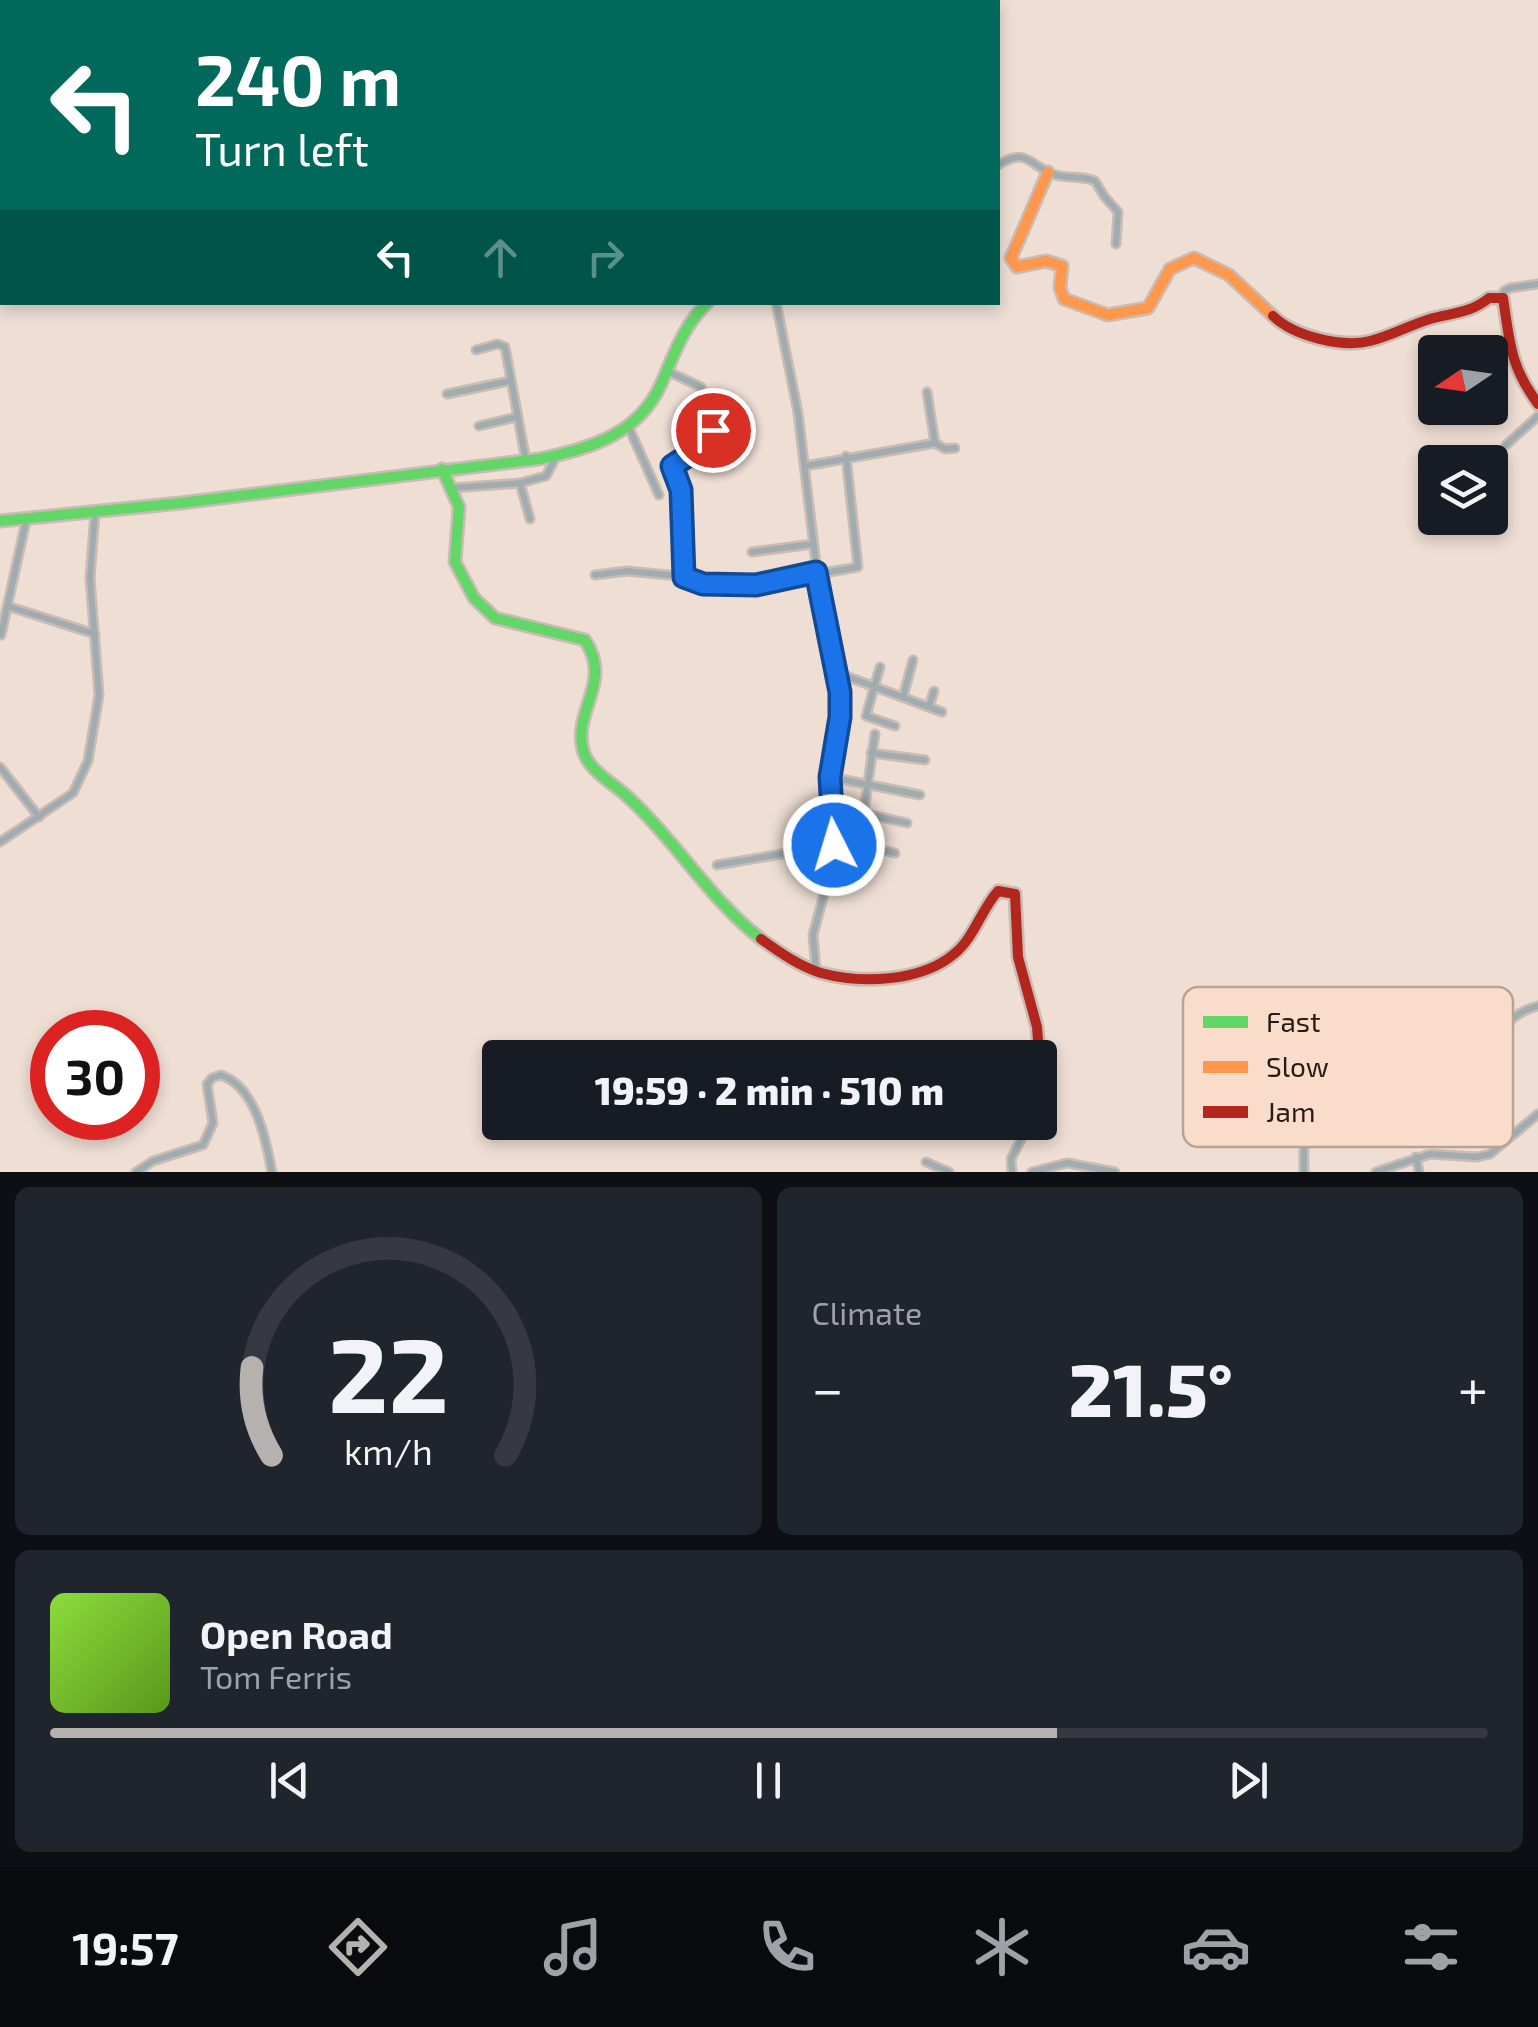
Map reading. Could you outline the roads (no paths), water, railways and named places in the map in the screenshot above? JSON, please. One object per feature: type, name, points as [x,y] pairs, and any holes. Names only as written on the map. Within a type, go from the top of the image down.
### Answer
[{"type":"street","points":[[1000,164],[1018,156],[1059,176],[1098,182],[1118,212],[1116,244]]},
{"type":"street","points":[[1048,172],[1039,200],[1017,238],[1012,264],[1022,267],[1046,260],[1062,266],[1062,296],[1078,300],[1100,314],[1148,308],[1170,269],[1194,258],[1229,275],[1286,328],[1347,343],[1370,341],[1427,320],[1476,309],[1489,298],[1503,298]]},
{"type":"street","points":[[1538,284],[1510,288],[1504,291],[1503,298],[1514,363],[1521,381],[1538,404]]},
{"type":"street","points":[[0,521],[95,513],[557,456],[597,443],[646,413],[656,400],[688,320],[705,305]]},
{"type":"street","points":[[777,305],[805,466],[816,572],[840,717],[830,777],[834,845],[813,936],[816,971]]},
{"type":"street","points":[[476,350],[503,345],[526,462]]},
{"type":"street","points":[[666,371],[700,387],[713,430],[712,440],[672,466],[681,490],[684,577]]},
{"type":"street","points":[[447,394],[510,381]]},
{"type":"street","points":[[927,392],[935,443]]},
{"type":"street","points":[[1506,445],[1538,416]]},
{"type":"street","points":[[478,426],[517,417]]},
{"type":"street","points":[[628,427],[659,495]]},
{"type":"street","points":[[805,466],[935,443],[946,449],[955,448]]},
{"type":"street","points":[[452,488],[520,483],[546,476],[557,456]]},
{"type":"street","points":[[595,575],[628,571],[684,577],[703,584],[756,585],[854,568],[860,564],[846,456]]},
{"type":"street","points":[[442,469],[460,514],[453,556],[462,578],[484,610],[495,618],[585,640],[594,650],[594,689],[579,744],[588,763],[637,806],[699,879],[760,941],[790,961],[816,971],[874,982],[944,962],[974,936],[988,900],[998,891],[1015,894],[1018,957],[1039,1040]]},
{"type":"street","points":[[520,483],[530,519]]},
{"type":"street","points":[[0,842],[72,793],[88,760],[99,695],[90,578],[95,513]]},
{"type":"street","points":[[1,635],[26,520]]},
{"type":"street","points":[[752,552],[813,544]]},
{"type":"street","points":[[7,606],[95,634]]},
{"type":"street","points":[[903,697],[913,660]]},
{"type":"street","points":[[880,667],[866,716],[895,726]]},
{"type":"street","points":[[835,672],[942,712]]},
{"type":"street","points":[[929,707],[934,691]]},
{"type":"street","points":[[856,867],[875,734]]},
{"type":"street","points":[[872,753],[925,760]]},
{"type":"street","points":[[0,767],[39,817]]},
{"type":"street","points":[[830,777],[920,795]]},
{"type":"street","points":[[862,813],[907,824]]},
{"type":"street","points":[[717,865],[834,845]]},
{"type":"street","points":[[859,845],[895,852]]},
{"type":"street","points":[[1513,1017],[1538,1006]]},
{"type":"street","points":[[136,1172],[153,1162],[198,1149],[207,1141],[213,1122],[207,1084],[218,1075],[234,1082],[252,1104],[272,1172]]},
{"type":"street","points":[[1513,1135],[1538,1114]]},
{"type":"street","points":[[1012,1172],[1011,1159],[1021,1140]]},
{"type":"street","points":[[1304,1172],[1305,1147]]},
{"type":"street","points":[[1376,1172],[1430,1154],[1478,1157],[1498,1147]]},
{"type":"street","points":[[1416,1157],[1419,1172]]},
{"type":"street","points":[[926,1162],[949,1172]]},
{"type":"street","points":[[1032,1172],[1067,1163],[1115,1172]]},
{"type":"street","points":[[1066,1172],[1067,1163]]}]
